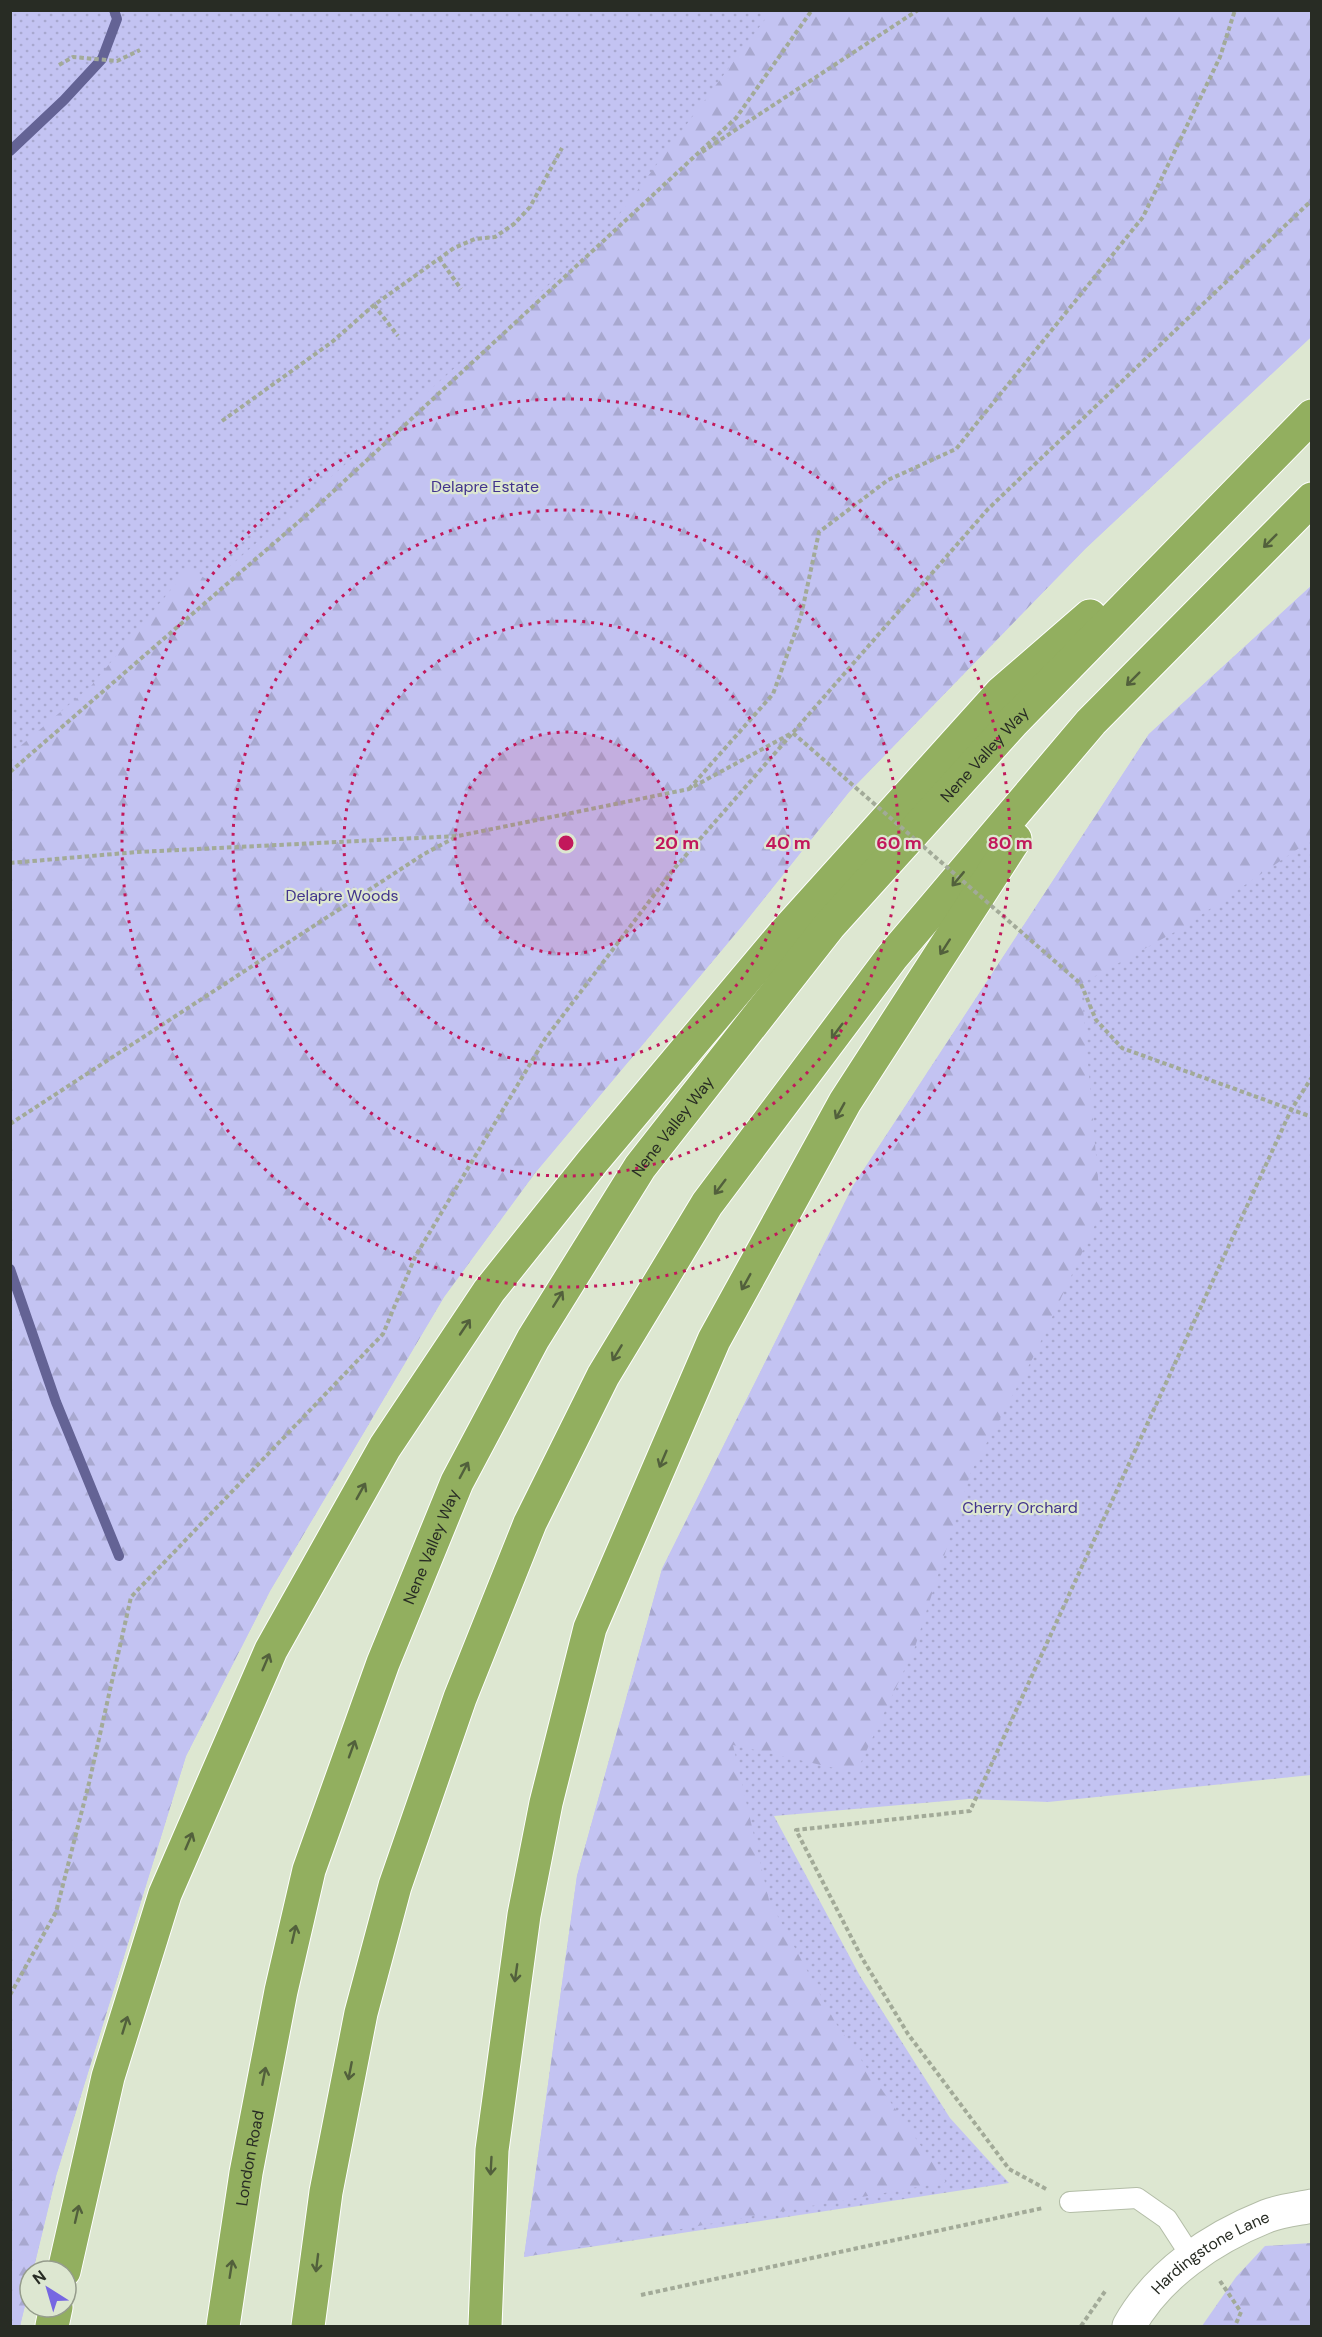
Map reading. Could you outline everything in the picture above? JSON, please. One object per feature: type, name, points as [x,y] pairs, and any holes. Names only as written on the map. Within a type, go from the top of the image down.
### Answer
[{"type":"highway","name":"Nene Valley Way","points":[[281,1991],[309,1870],[383,1663],[458,1482],[533,1339],[640,1167],[829,926],[1013,722],[1311,417]]},
{"type":"highway","points":[[67,2259],[108,2077],[165,1894],[271,1650],[385,1447],[489,1291],[593,1161],[782,936],[1001,693],[1272,458]]},
{"type":"highway","points":[[308,2326],[326,2192],[361,2013],[395,1886],[460,1698],[530,1523],[603,1376],[707,1204],[892,957],[1091,722],[1311,499]]},
{"type":"highway","points":[[485,2326],[492,2150],[524,1915],[546,1803],[590,1629],[714,1340],[845,1102],[1091,722]]},
{"type":"highway","name":"London Road","points":[[223,2326],[246,2173],[281,1991]]},
{"type":"street","name":"Hardingstone Lane","points":[[1129,2326],[1159,2286],[1203,2265],[1268,2216],[1311,2206]]},
{"type":"lane","points":[[1070,2202],[1137,2198],[1167,2219],[1203,2265]]},
{"type":"path","points":[[10,772],[325,499],[736,118],[812,10]]},
{"type":"path","points":[[691,159],[918,10]]},
{"type":"path","points":[[689,789],[773,694],[801,616],[819,532],[888,480],[956,449],[1143,217],[1220,57],[1235,10]]},
{"type":"path","points":[[59,65],[73,57],[117,61],[140,50]]},
{"type":"path","points":[[222,421],[332,342],[374,305],[439,258],[454,248],[475,239],[495,237],[513,224],[530,207],[562,148]]},
{"type":"path","points":[[10,1995],[56,1912],[89,1783],[131,1597],[383,1334],[415,1257],[545,1039],[673,870],[988,509],[1311,200]]},
{"type":"path","points":[[439,258],[461,289]]},
{"type":"path","points":[[374,305],[398,336]]},
{"type":"path","points":[[10,864],[137,852],[458,836],[689,789],[793,733]]},
{"type":"path","points":[[793,733],[1080,984],[1096,1020],[1122,1048],[1311,1117]]},
{"type":"path","points":[[10,1125],[414,860],[458,836]]},
{"type":"path","points":[[1070,2202],[1009,2169],[908,2034],[862,1958],[796,1830],[970,1811],[1291,1110],[1311,1077]]},
{"type":"path","points":[[641,2295],[1070,2202]]},
{"type":"path","points":[[1203,2265],[1240,2312],[1235,2326]]},
{"type":"green space","name":"Delapre Woods","points":[[772,10],[1311,11],[1311,337],[1085,549],[849,792],[742,926],[535,1173],[444,1297],[270,1591],[186,1756],[56,2176],[36,2259],[18,2259],[18,2319],[22,2319],[20,2326],[11,2326],[11,754],[91,686],[188,569],[212,582],[601,239]]},
{"type":"green space","name":"Delapre Woods","points":[[11,11],[1311,11],[1311,337],[1085,549],[849,792],[742,926],[535,1173],[444,1297],[270,1591],[186,1756],[56,2176],[36,2259],[18,2259],[18,2319],[22,2319],[20,2326],[11,2326]]},
{"type":"green space","name":"Cherry Orchard","points":[[1311,586],[1311,1775],[1048,1802],[969,1799],[774,1816],[860,1976],[950,2118],[1009,2183],[524,2257],[577,1876],[662,1569],[853,1186],[1149,734]]},
{"type":"green space","points":[[1311,586],[1311,840],[1182,928],[1081,984],[1101,1212],[1035,1354],[971,1472],[915,1647],[856,1773],[733,1745],[769,1900],[835,2022],[946,2182],[524,2257],[577,1876],[662,1569],[853,1186],[1149,734]]},
{"type":"green space","points":[[1311,2243],[1311,2326],[1202,2326],[1236,2277],[1265,2246]]},
{"type":"waterway","points":[[10,151],[64,100],[102,59],[117,19],[114,10]]},
{"type":"waterway","points":[[10,1269],[56,1402],[119,1556]]},
{"type":"park label","name":"Delapre Estate","points":[[485,486]]}]
